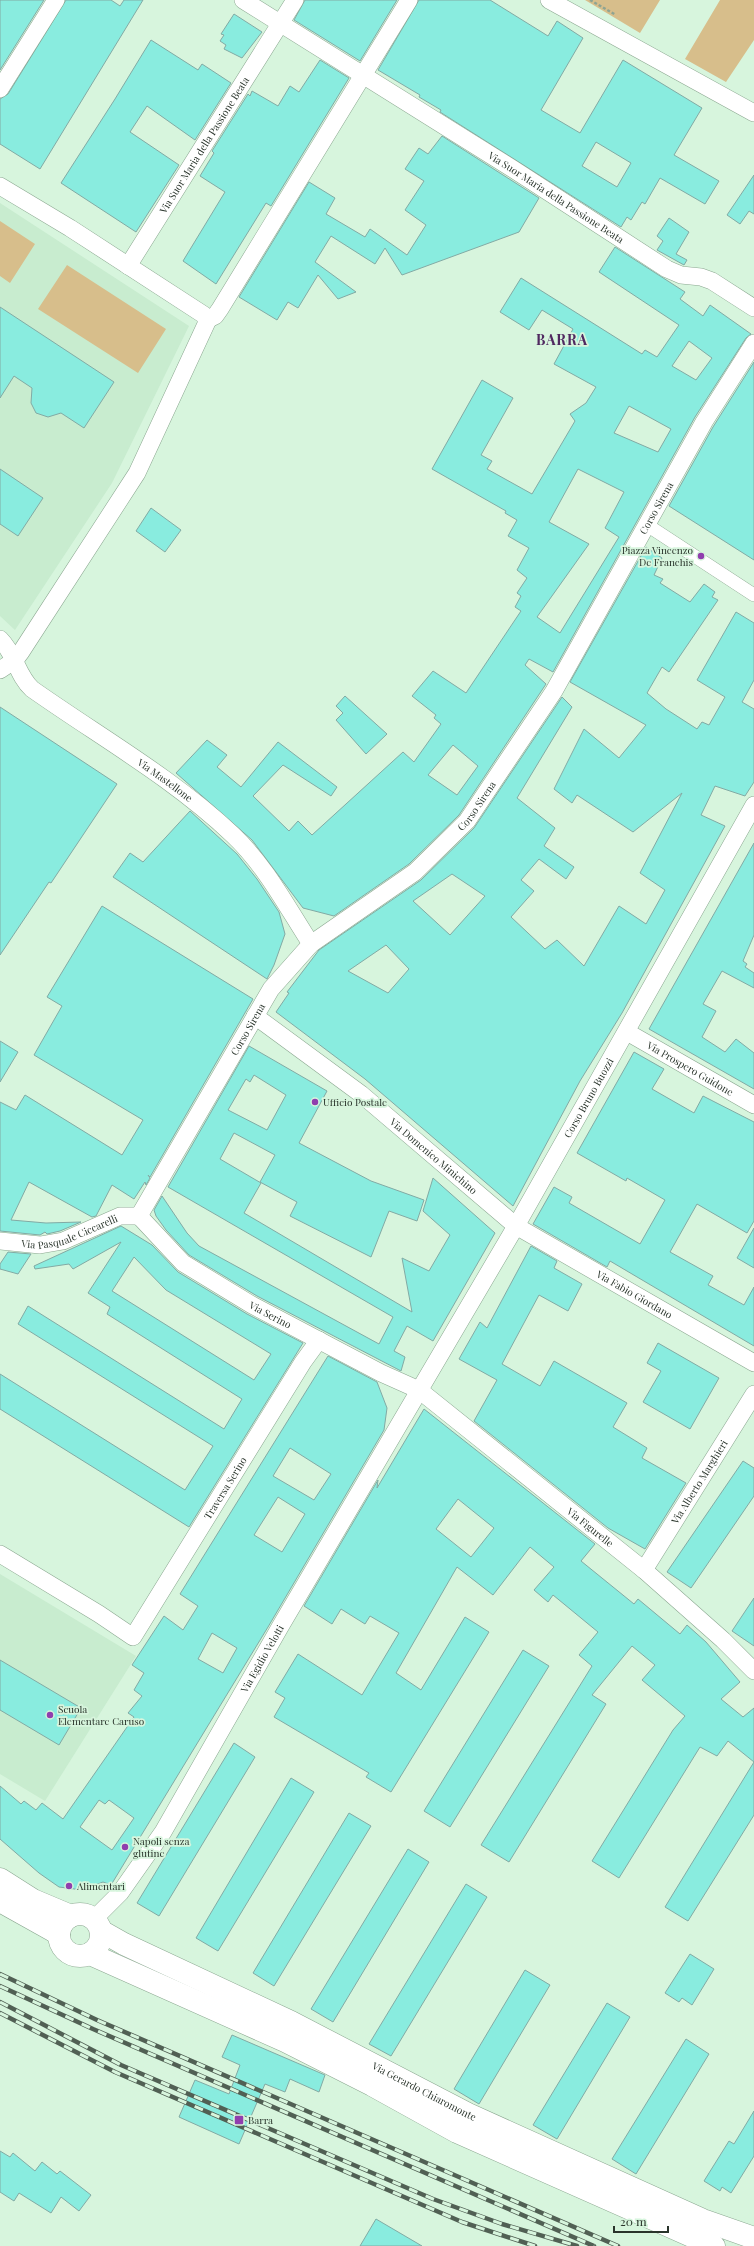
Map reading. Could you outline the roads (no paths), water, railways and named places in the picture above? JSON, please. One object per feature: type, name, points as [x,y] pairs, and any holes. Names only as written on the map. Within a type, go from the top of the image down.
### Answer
[{"type":"street","points":[[0,89],[56,0]]},
{"type":"street","name":"Via Suor Maria della Passione Beata","points":[[243,0],[667,269],[681,275],[701,277],[712,282],[754,308]]},
{"type":"street","name":"Via Suor Maria della Passione Beata","points":[[128,266],[294,0]]},
{"type":"street","points":[[207,320],[215,316],[220,309],[409,0]]},
{"type":"street","points":[[549,0],[754,113]]},
{"type":"street","points":[[0,186],[204,315],[207,320],[138,473],[15,660],[0,670]]},
{"type":"street","name":"Corso Sirena","points":[[139,1216],[270,989],[311,944],[415,872],[467,821],[554,691],[704,422],[754,343]]},
{"type":"street","points":[[647,525],[754,595]]},
{"type":"street","name":"Via Mastellone","points":[[0,639],[15,660],[22,680],[32,689],[130,754],[234,835],[252,856],[311,944]]},
{"type":"street","name":"Corso Bruno Buozzi","points":[[420,1390],[627,1032],[754,805]]},
{"type":"street","name":"Via Domenico Minichino","points":[[255,1016],[361,1094],[516,1226]]},
{"type":"street","name":"Via Prospero Guidone","points":[[627,1032],[754,1105]]},
{"type":"street","name":"Via Pasquale Ciccarelli","points":[[0,1241],[40,1246],[63,1241],[120,1216],[139,1216]]},
{"type":"street","name":"Via Serino","points":[[139,1216],[183,1263],[252,1305],[381,1373],[420,1390]]},
{"type":"street","name":"Via Fabio Giordano","points":[[516,1226],[754,1363]]},
{"type":"street","name":"Traversa Serino","points":[[0,1554],[99,1614],[133,1638],[294,1375],[319,1340]]},
{"type":"street","name":"Via Figurelle","points":[[420,1390],[644,1570],[724,1640],[754,1671]]},
{"type":"street","name":"Via Egidio Velotti","points":[[98,1925],[163,1832],[280,1627],[420,1390]]},
{"type":"street","name":"Via Alberto Marghieri","points":[[644,1570],[754,1394]]},
{"type":"street","points":[[0,1879],[34,1900],[71,1916]]},
{"type":"street","points":[[0,1901],[59,1934]]},
{"type":"street","points":[[83,1914],[98,1925],[98,1947],[90,1954],[83,1956],[69,1953],[63,1948],[59,1934],[65,1920],[71,1916],[83,1914]]},
{"type":"street","name":"Via Gerardo Chiaromonte","points":[[98,1925],[124,1944],[291,2022],[468,2114],[703,2220],[754,2238]]},
{"type":"street","name":"Via Gerardo Chiaromonte","points":[[90,1954],[284,2041],[372,2084],[457,2132],[714,2246]]},
{"type":"railway","points":[[0,1974],[97,2020],[618,2246]]},
{"type":"railway","points":[[0,1986],[93,2029],[594,2246]]},
{"type":"railway","points":[[0,2002],[121,2065],[433,2199],[502,2224],[577,2246]]},
{"type":"railway","points":[[0,2013],[115,2072],[462,2222],[535,2246]]},
{"type":"place","name":"Piazza Vincenzo De Franchis","points":[[701,556]]},
{"type":"place","name":"Ufficio Postale","points":[[315,1102]]},
{"type":"place","name":"Scuola Elementare Caruso","points":[[50,1715]]},
{"type":"place","name":"Napoli senza glutine","points":[[125,1847]]},
{"type":"place","name":"Alimentari","points":[[69,1886]]},
{"type":"place","name":"Barra","points":[[239,2120]]},
{"type":"district","name":"BARRA","points":[[562,340]]}]
